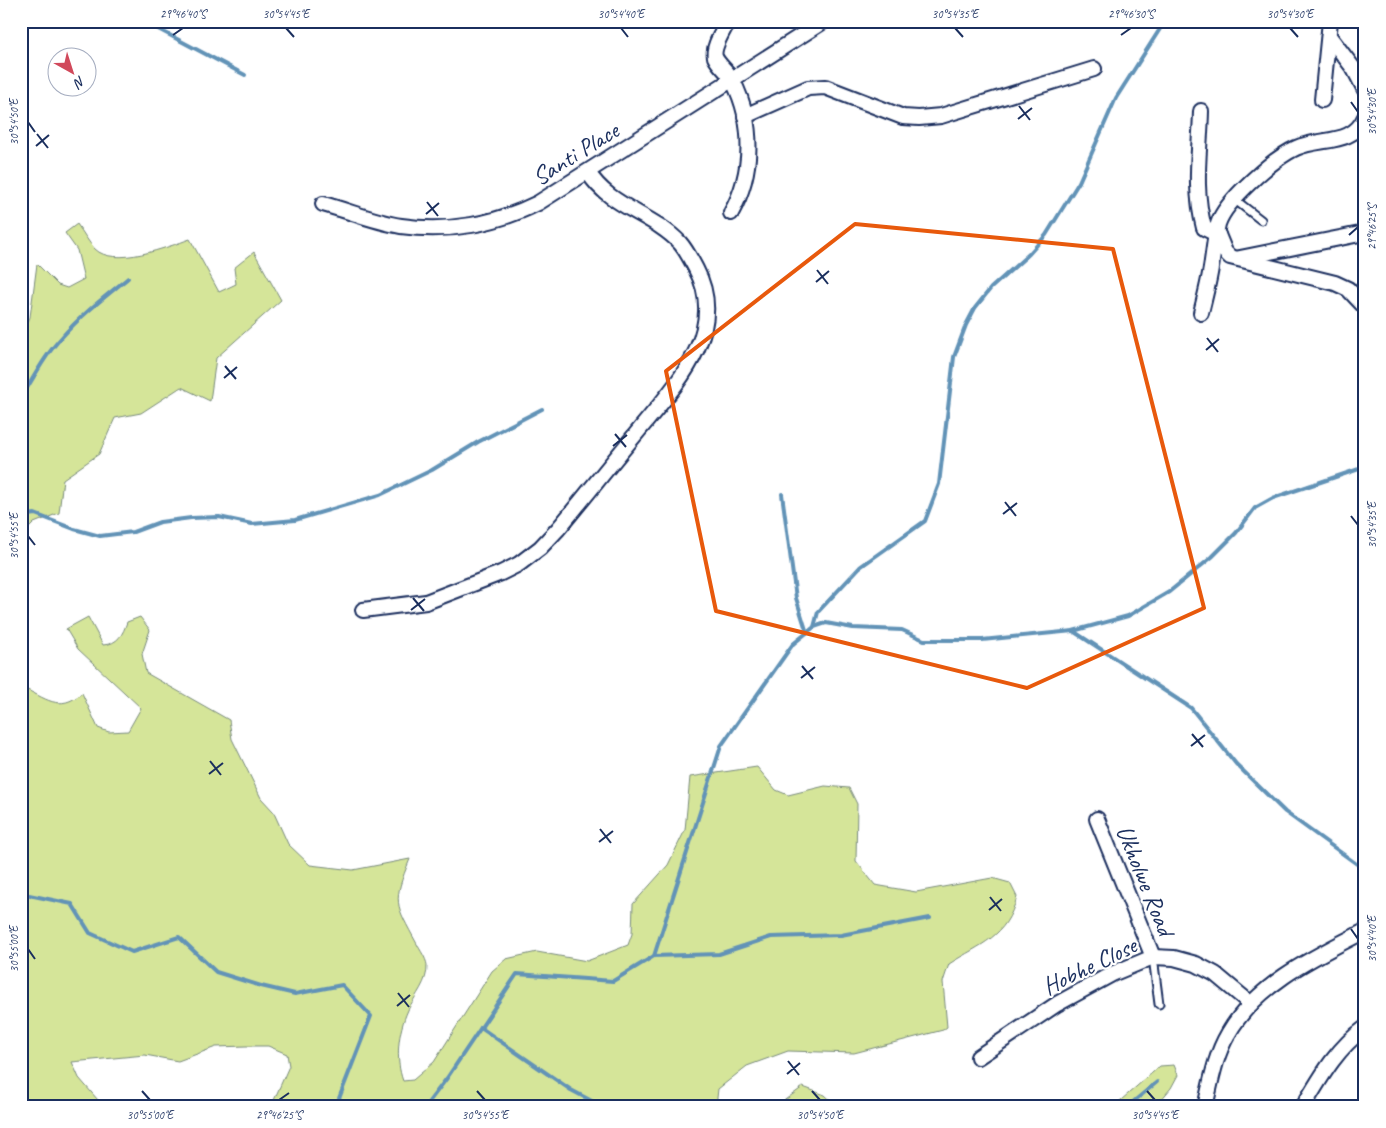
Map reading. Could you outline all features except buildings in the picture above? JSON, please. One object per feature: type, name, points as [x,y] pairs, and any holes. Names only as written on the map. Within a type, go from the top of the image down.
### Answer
[{"type":"street","points":[[728,21],[715,50],[715,56],[732,78],[745,116],[749,146],[746,179],[731,213]]},
{"type":"street","name":"Santi Place","points":[[323,204],[400,226],[434,229],[490,222],[514,215],[538,203],[588,172],[732,78],[824,21]]},
{"type":"street","points":[[1322,100],[1330,21]]},
{"type":"street","points":[[1329,36],[1354,70],[1365,90]]},
{"type":"street","points":[[745,116],[808,88],[825,86],[903,117],[941,116],[1094,70]]},
{"type":"street","points":[[1201,111],[1200,157],[1196,176],[1199,209],[1204,228],[1218,235]]},
{"type":"street","points":[[1365,117],[1359,128],[1350,135],[1309,143],[1294,149],[1260,173],[1234,200],[1218,224],[1218,235],[1225,252],[1230,257],[1335,283],[1348,289],[1365,308]]},
{"type":"street","points":[[363,610],[426,602],[501,573],[519,564],[540,548],[558,529],[690,366],[703,334],[705,299],[704,288],[688,255],[680,244],[662,228],[600,189],[588,172]]},
{"type":"street","points":[[1239,259],[1365,233]]},
{"type":"street","points":[[1201,313],[1212,260],[1213,244],[1218,235]]},
{"type":"street","name":"Ukholwe Road","points":[[1097,819],[1153,957]]},
{"type":"street","points":[[1205,1107],[1215,1064],[1228,1033],[1251,1004],[1312,958],[1365,930]]},
{"type":"street","name":"Hobhe Close","points":[[978,1057],[1057,1004],[1112,974],[1153,957],[1174,958],[1196,964],[1215,974],[1251,1004]]},
{"type":"street","points":[[1303,1107],[1329,1062],[1365,1028]]},
{"type":"lane","points":[[1234,200],[1261,220]]},
{"type":"lane","points":[[1153,957],[1159,1004]]},
{"type":"highlighted area","points":[[855,224],[1113,249],[1204,608],[1027,688],[716,611],[666,371]]},
{"type":"green space","points":[[77,224],[95,249],[115,257],[155,251],[190,239],[219,292],[236,284],[234,268],[254,252],[281,300],[216,358],[210,401],[181,387],[141,413],[115,418],[99,454],[63,479],[59,513],[34,523],[21,536],[21,340],[30,317],[37,264],[58,285],[67,288],[84,279],[77,250],[65,233]]},
{"type":"green space","points":[[88,617],[103,645],[113,643],[124,631],[127,622],[140,617],[150,630],[142,654],[146,673],[229,720],[232,739],[261,798],[273,811],[288,844],[310,865],[353,870],[410,859],[400,885],[398,903],[404,920],[424,957],[427,971],[408,1010],[400,1036],[398,1055],[403,1081],[413,1080],[434,1062],[492,971],[506,959],[537,952],[587,961],[628,945],[632,934],[633,904],[668,865],[685,830],[690,777],[757,767],[776,790],[788,795],[825,786],[849,788],[857,804],[856,861],[875,885],[916,892],[992,878],[1010,883],[1017,897],[1012,911],[999,931],[949,964],[943,982],[947,1027],[943,1030],[854,1053],[788,1051],[747,1066],[718,1089],[716,1107],[271,1107],[289,1066],[287,1054],[268,1046],[246,1046],[216,1047],[178,1061],[145,1055],[72,1062],[79,1078],[104,1107],[21,1107],[21,687],[52,702],[59,703],[74,699],[82,693],[98,728],[109,732],[128,731],[141,708],[78,649],[66,629]]},
{"type":"green space","points":[[1174,1065],[1178,1075],[1171,1088],[1155,1107],[1113,1107],[1160,1066]]},
{"type":"green space","points":[[803,1087],[825,1095],[838,1107],[775,1107]]},
{"type":"waterway","points":[[143,21],[245,75]]},
{"type":"waterway","points":[[814,627],[818,612],[860,567],[925,521],[939,484],[954,357],[966,325],[975,308],[991,288],[1029,254],[1046,235],[1079,182],[1116,98],[1165,21]]},
{"type":"waterway","points":[[21,398],[45,359],[69,329],[128,278]]},
{"type":"waterway","points":[[21,516],[35,514],[74,529],[100,536],[133,532],[160,522],[191,518],[219,517],[252,524],[295,520],[380,495],[432,470],[478,442],[542,409]]},
{"type":"waterway","points":[[425,1107],[447,1078],[517,974],[613,981],[654,956],[721,746],[793,644],[814,627],[826,623],[853,628],[902,630],[924,640],[982,640],[1073,631],[1128,616],[1169,592],[1212,557],[1236,533],[1255,508],[1273,498],[1365,467]]},
{"type":"waterway","points":[[782,494],[796,598],[807,633]]},
{"type":"waterway","points":[[1073,631],[1191,708],[1236,764],[1285,812],[1365,870]]},
{"type":"waterway","points":[[21,897],[29,895],[72,904],[90,933],[132,952],[179,937],[216,972],[261,986],[295,994],[342,985],[371,1016],[338,1101],[340,1107]]},
{"type":"waterway","points":[[654,956],[719,954],[771,937],[841,935],[930,918]]},
{"type":"waterway","points":[[481,1028],[571,1090],[603,1107]]},
{"type":"waterway","points":[[1127,1107],[1157,1082]]}]
